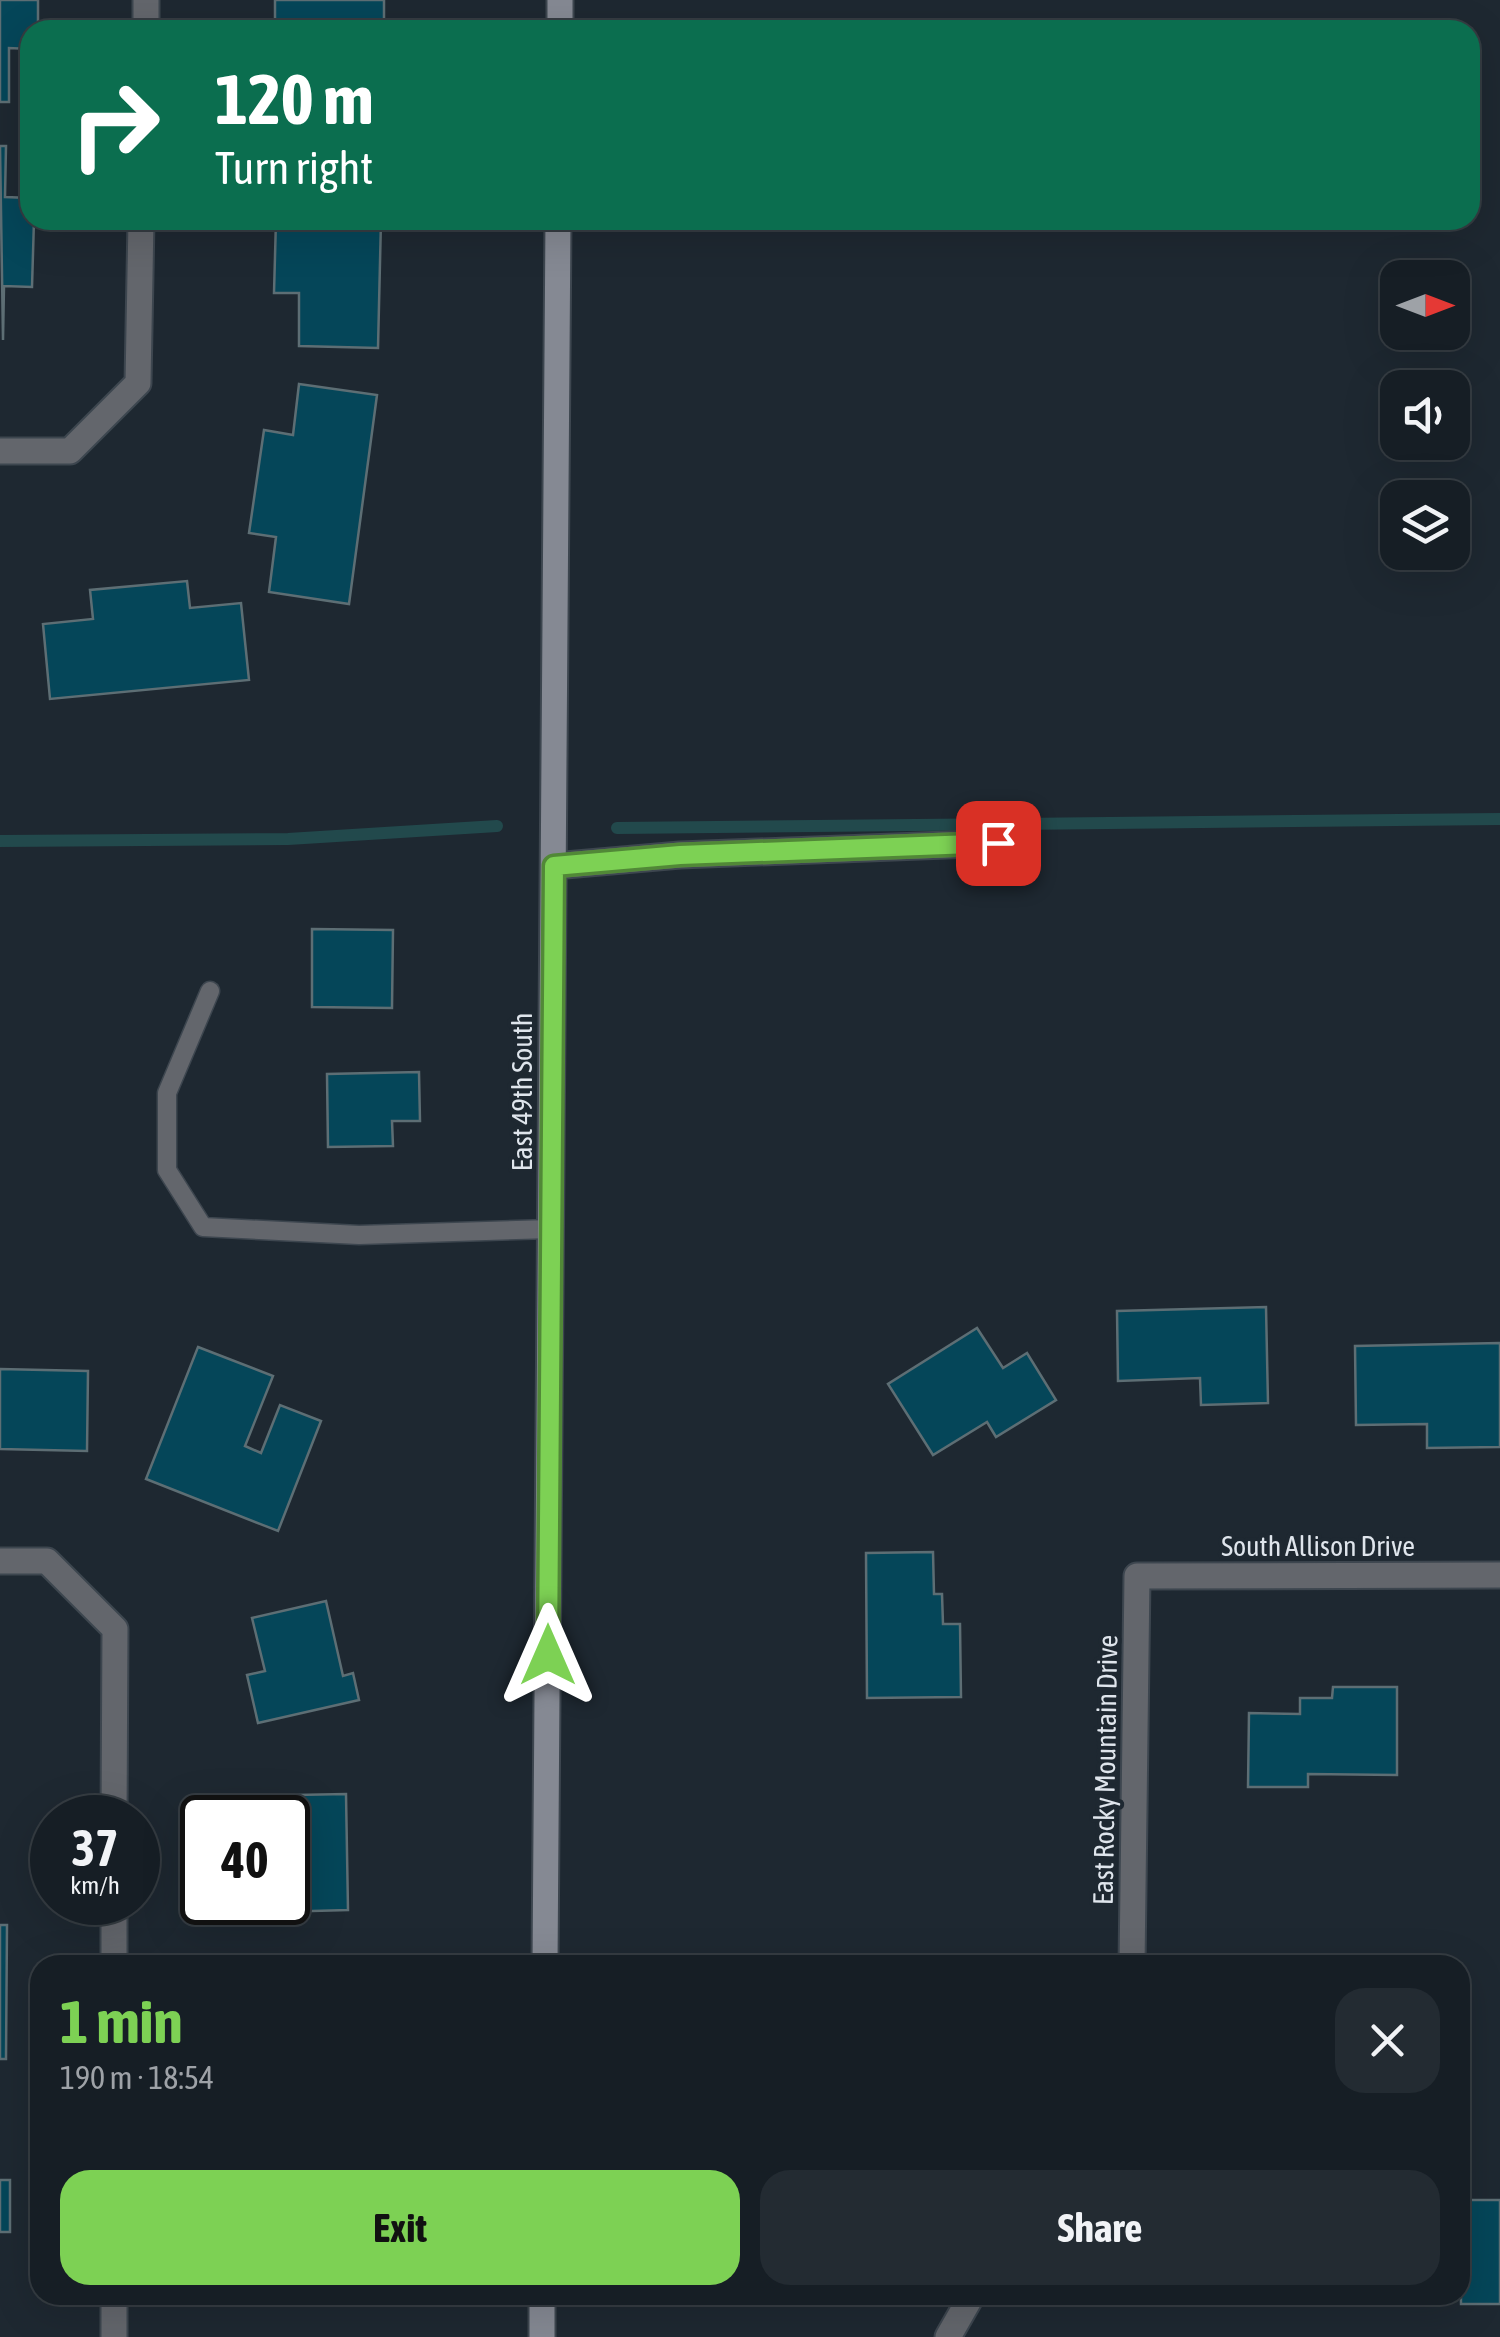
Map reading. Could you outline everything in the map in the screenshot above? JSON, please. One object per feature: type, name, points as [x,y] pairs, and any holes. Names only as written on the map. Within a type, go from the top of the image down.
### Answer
[{"type":"street","points":[[0,451],[70,451],[138,384],[142,230]]},
{"type":"street","name":"East 49th South","points":[[545,1955],[558,230]]},
{"type":"street","points":[[554,866],[680,855],[998,843]]},
{"type":"street","points":[[0,1562],[47,1561],[114,1629],[114,1795]]},
{"type":"street","name":"South Allison Drive","points":[[1137,1576],[1500,1575]]},
{"type":"street","name":"East Rocky Mountain Drive","points":[[1132,1955],[1137,1576]]},
{"type":"street","points":[[114,1925],[114,1955]]},
{"type":"street","points":[[114,2305],[114,2337]]},
{"type":"street","points":[[542,2305],[542,2337]]},
{"type":"street","points":[[948,2337],[966,2305]]},
{"type":"lane","points":[[210,991],[167,1093],[168,1170],[203,1227],[360,1235],[551,1229]]},
{"type":"building","points":[[0,0],[38,0],[38,20],[20,20],[20,49],[9,48],[9,102],[0,102]]},
{"type":"building","points":[[275,0],[384,0],[384,20],[275,20]]},
{"type":"building","points":[[0,146],[6,146],[5,197],[20,198],[20,230],[34,230],[32,287],[4,286],[3,340]]},
{"type":"building","points":[[276,230],[381,230],[378,348],[299,346],[299,293],[274,293]]},
{"type":"building","points":[[299,384],[377,395],[349,604],[269,592],[276,537],[249,533],[264,430],[293,435]]},
{"type":"building","points":[[187,581],[190,608],[241,603],[249,680],[50,699],[43,624],[93,619],[90,590]]},
{"type":"building","points":[[312,929],[393,930],[392,1008],[312,1007]]},
{"type":"building","points":[[419,1072],[420,1121],[392,1121],[393,1146],[328,1147],[327,1074]]},
{"type":"building","points":[[1266,1307],[1268,1403],[1201,1405],[1200,1378],[1118,1381],[1117,1311]]},
{"type":"building","points":[[977,1328],[1003,1368],[1027,1353],[1056,1400],[996,1437],[987,1422],[933,1455],[888,1384]]},
{"type":"building","points":[[1500,1343],[1500,1447],[1427,1448],[1427,1424],[1356,1425],[1355,1346]]},
{"type":"building","points":[[198,1347],[273,1376],[245,1446],[261,1453],[280,1405],[321,1421],[278,1531],[146,1479]]},
{"type":"building","points":[[0,1369],[88,1371],[87,1451],[0,1449]]},
{"type":"building","points":[[933,1552],[934,1594],[942,1594],[943,1624],[960,1624],[961,1697],[867,1698],[866,1553]]},
{"type":"building","points":[[326,1601],[343,1676],[353,1673],[359,1700],[258,1723],[247,1675],[265,1671],[252,1618]]},
{"type":"building","points":[[1333,1687],[1397,1687],[1397,1775],[1308,1774],[1308,1787],[1248,1787],[1249,1713],[1300,1714],[1300,1698],[1332,1698]]},
{"type":"building","points":[[346,1794],[348,1910],[310,1911],[310,1795],[296,1795]]},
{"type":"building","points":[[0,1925],[7,1925],[6,2059],[0,2059]]},
{"type":"building","points":[[0,2180],[10,2180],[10,2232],[0,2232]]},
{"type":"building","points":[[1470,2200],[1500,2200],[1500,2304],[1470,2304]]},
{"type":"waterway","points":[[617,828],[1500,819]]},
{"type":"waterway","points":[[0,841],[288,839],[497,826]]},
{"type":"route","points":[[548,1655],[554,866],[680,855],[998,843]]}]
